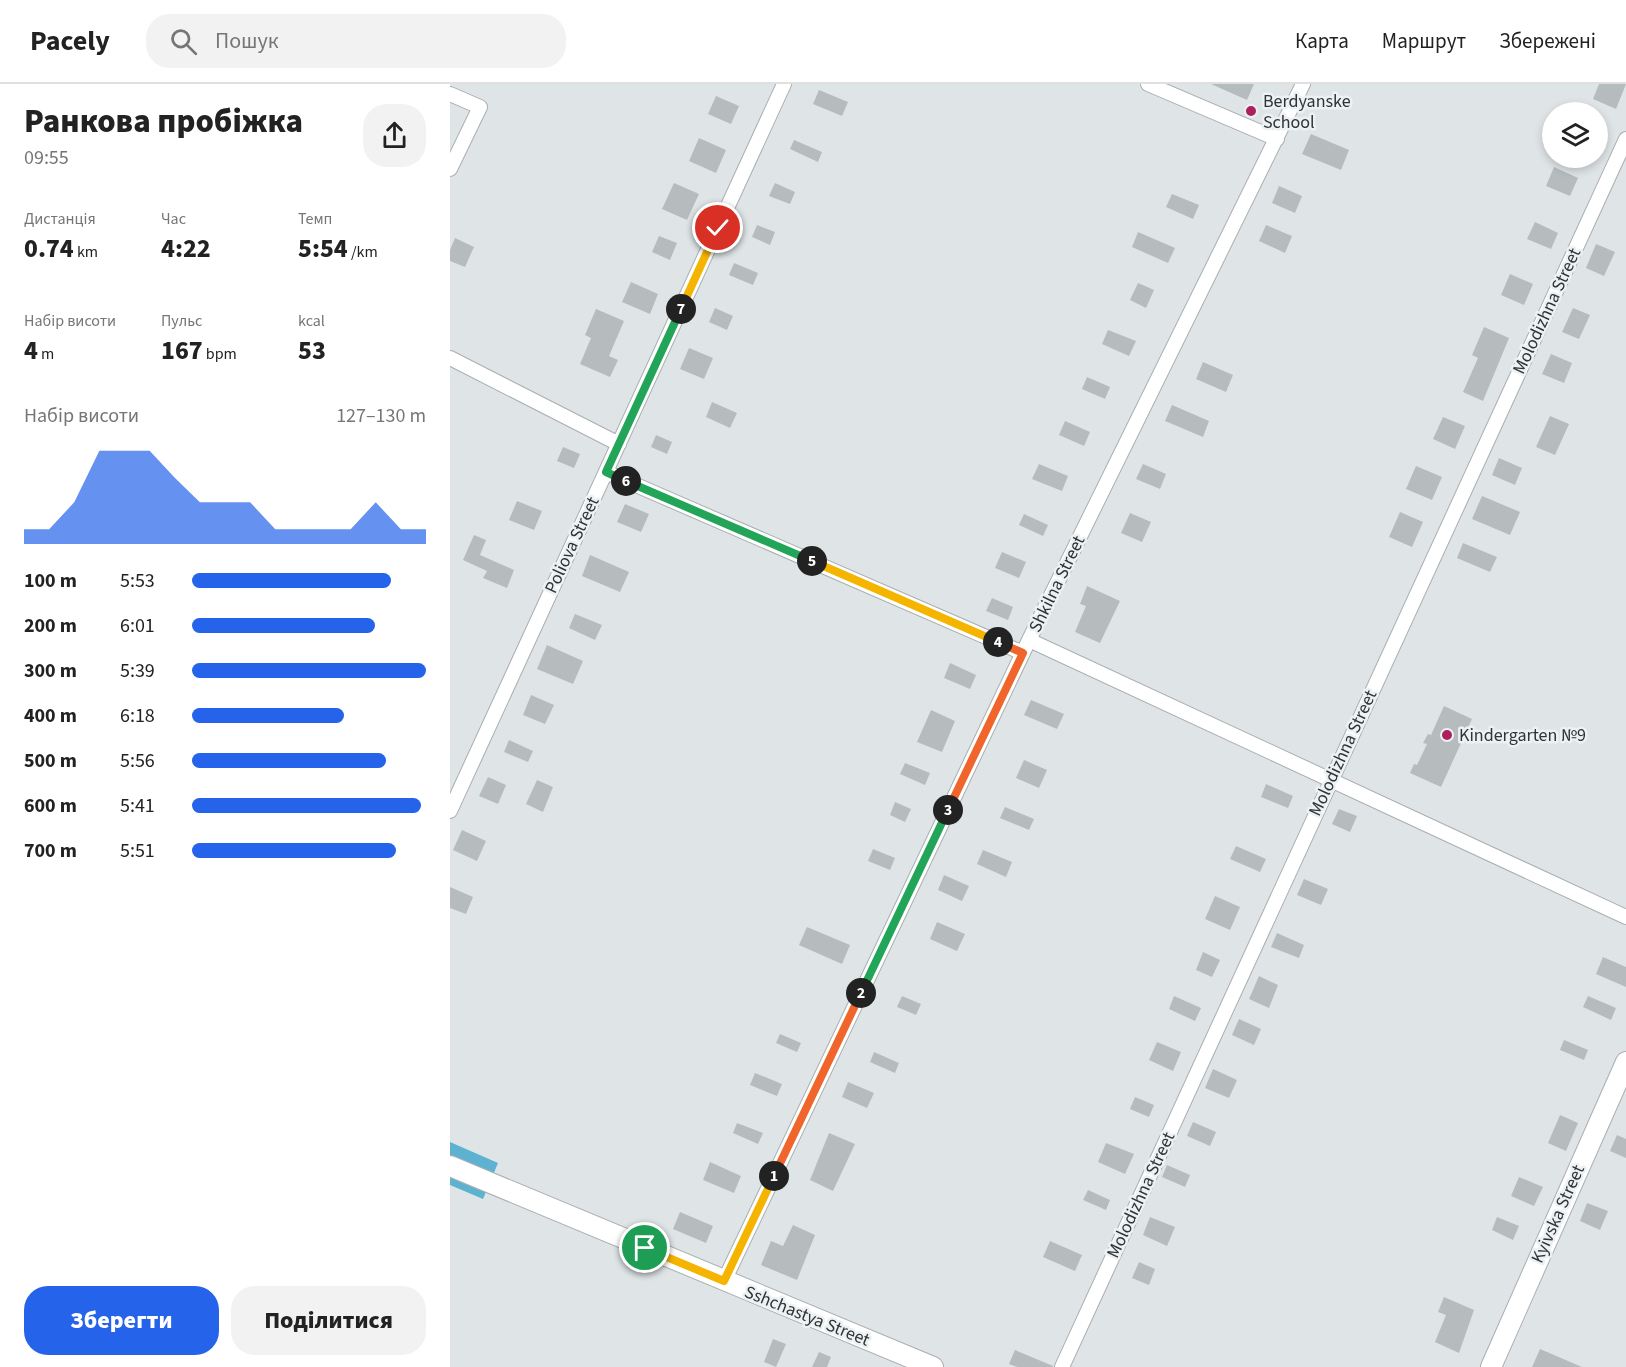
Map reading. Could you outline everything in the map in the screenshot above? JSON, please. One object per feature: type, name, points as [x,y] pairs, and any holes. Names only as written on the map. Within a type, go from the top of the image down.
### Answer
[{"type":"street","name":"Poliova Street","points":[[450,811],[784,84]]},
{"type":"street","points":[[1148,84],[1277,139]]},
{"type":"street","name":"Shkilna Street","points":[[724,1281],[1026,646],[1303,84]]},
{"type":"street","points":[[450,94],[480,107],[450,169]]},
{"type":"street","name":"Molodizhna Street","points":[[1062,1367],[1626,139]]},
{"type":"street","points":[[450,358],[619,444]]},
{"type":"street","points":[[606,472],[1026,646],[1330,780],[1626,917]]},
{"type":"street","name":"Kyivska Street","points":[[1491,1367],[1626,1062]]},
{"type":"street","name":"Sshchastya Street","points":[[450,1166],[933,1367]]},
{"type":"shaded area","points":[[450,1142],[498,1163],[483,1199],[450,1185]]},
{"type":"building","points":[[1211,84],[1254,84],[1247,100]]},
{"type":"building","points":[[1599,84],[1626,84],[1616,109],[1608,106],[1608,102],[1593,99]]},
{"type":"building","points":[[819,90],[848,102],[842,116],[813,104]]},
{"type":"building","points":[[716,96],[739,106],[731,124],[708,114]]},
{"type":"building","points":[[1311,134],[1349,150],[1341,170],[1302,154]]},
{"type":"building","points":[[699,138],[726,150],[716,173],[689,161]]},
{"type":"building","points":[[794,140],[822,152],[818,162],[790,149]]},
{"type":"building","points":[[1554,168],[1578,178],[1570,196],[1546,186]]},
{"type":"building","points":[[674,183],[699,194],[687,220],[662,209]]},
{"type":"building","points":[[775,183],[795,192],[790,204],[769,196]]},
{"type":"building","points":[[1279,186],[1302,196],[1295,213],[1272,203]]},
{"type":"building","points":[[1172,194],[1199,205],[1193,219],[1166,207]]},
{"type":"building","points":[[1535,222],[1558,233],[1551,249],[1527,239]]},
{"type":"building","points":[[757,225],[775,232],[770,245],[752,237]]},
{"type":"building","points":[[1266,225],[1292,236],[1285,253],[1259,241]]},
{"type":"building","points":[[1138,232],[1175,248],[1168,263],[1132,247]]},
{"type":"building","points":[[659,236],[677,243],[670,260],[652,252]]},
{"type":"building","points":[[455,238],[474,247],[465,267],[450,261],[450,250]]},
{"type":"building","points":[[1596,244],[1615,252],[1604,276],[1586,268]]},
{"type":"building","points":[[734,263],[758,273],[753,285],[729,275]]},
{"type":"building","points":[[1510,274],[1533,284],[1524,305],[1501,295]]},
{"type":"building","points":[[631,282],[658,294],[650,314],[622,302]]},
{"type":"building","points":[[1138,283],[1154,290],[1146,308],[1130,300]]},
{"type":"building","points":[[715,308],[733,316],[727,330],[709,322]]},
{"type":"building","points":[[1573,308],[1590,315],[1579,339],[1562,332]]},
{"type":"building","points":[[596,309],[624,321],[609,356],[618,360],[610,377],[580,364],[591,338],[585,335]]},
{"type":"building","points":[[1484,327],[1509,338],[1483,401],[1463,392],[1478,358],[1472,355]]},
{"type":"building","points":[[1108,330],[1136,341],[1129,356],[1102,344]]},
{"type":"building","points":[[689,348],[713,358],[704,379],[680,369]]},
{"type":"building","points":[[1551,354],[1572,363],[1564,383],[1542,374]]},
{"type":"building","points":[[1203,362],[1233,375],[1226,392],[1196,379]]},
{"type":"building","points":[[1087,377],[1110,387],[1105,399],[1082,389]]},
{"type":"building","points":[[712,402],[737,413],[730,428],[706,417]]},
{"type":"building","points":[[1172,405],[1209,421],[1203,437],[1165,421]]},
{"type":"building","points":[[1550,416],[1569,424],[1555,455],[1536,447]]},
{"type":"building","points":[[1443,417],[1465,426],[1455,449],[1433,439]]},
{"type":"building","points":[[1065,421],[1090,432],[1084,446],[1059,435]]},
{"type":"building","points":[[656,435],[672,442],[667,454],[651,447]]},
{"type":"building","points":[[563,447],[580,454],[574,468],[557,461]]},
{"type":"building","points":[[1499,458],[1522,468],[1515,485],[1492,475]]},
{"type":"building","points":[[1039,464],[1068,476],[1062,491],[1032,479]]},
{"type":"building","points":[[1143,464],[1166,474],[1160,489],[1136,479]]},
{"type":"building","points":[[1416,466],[1442,477],[1432,500],[1406,489]]},
{"type":"building","points":[[1482,496],[1520,512],[1510,535],[1472,519]]},
{"type":"building","points":[[517,501],[542,511],[534,530],[509,520]]},
{"type":"building","points":[[625,504],[649,514],[641,532],[617,522]]},
{"type":"building","points":[[1400,512],[1423,522],[1412,547],[1389,537]]},
{"type":"building","points":[[1130,513],[1151,522],[1142,542],[1121,533]]},
{"type":"building","points":[[1024,514],[1048,525],[1043,536],[1019,525]]},
{"type":"building","points":[[474,535],[486,540],[480,555],[514,570],[507,588],[483,578],[487,571],[463,560]]},
{"type":"building","points":[[1463,543],[1497,557],[1490,572],[1457,558]]},
{"type":"building","points":[[1002,552],[1026,562],[1019,578],[995,568]]},
{"type":"building","points":[[590,555],[629,572],[620,592],[582,576]]},
{"type":"building","points":[[1087,586],[1120,601],[1100,643],[1075,632],[1086,606],[1080,604]]},
{"type":"building","points":[[992,598],[1013,607],[1008,620],[986,611]]},
{"type":"building","points":[[575,614],[602,625],[595,640],[569,628]]},
{"type":"building","points":[[547,645],[583,661],[573,684],[537,669]]},
{"type":"building","points":[[950,663],[976,675],[970,689],[944,678]]},
{"type":"building","points":[[531,695],[554,705],[545,724],[523,715]]},
{"type":"building","points":[[1031,700],[1064,714],[1057,729],[1024,715]]},
{"type":"building","points":[[1444,706],[1472,719],[1441,787],[1410,773],[1414,764],[1417,765],[1427,744],[1423,743],[1428,734],[1431,735]]},
{"type":"building","points":[[931,710],[955,721],[942,752],[917,742]]},
{"type":"building","points":[[509,740],[533,751],[528,762],[504,752]]},
{"type":"building","points":[[1024,760],[1047,770],[1039,788],[1016,778]]},
{"type":"building","points":[[905,763],[930,773],[925,785],[900,774]]},
{"type":"building","points":[[488,777],[506,785],[498,804],[479,796]]},
{"type":"building","points":[[537,780],[553,787],[543,812],[526,804]]},
{"type":"building","points":[[1266,784],[1293,796],[1288,808],[1261,797]]},
{"type":"building","points":[[895,802],[911,809],[905,822],[890,815]]},
{"type":"building","points":[[1005,807],[1034,819],[1029,830],[1000,818]]},
{"type":"building","points":[[1339,809],[1357,816],[1350,832],[1332,824]]},
{"type":"building","points":[[462,830],[486,841],[477,861],[453,850]]},
{"type":"building","points":[[1236,846],[1266,859],[1260,872],[1230,859]]},
{"type":"building","points":[[873,849],[895,858],[890,870],[868,861]]},
{"type":"building","points":[[983,850],[1012,862],[1006,877],[977,864]]},
{"type":"building","points":[[944,875],[969,886],[962,901],[938,890]]},
{"type":"building","points":[[1304,879],[1328,889],[1321,905],[1297,895]]},
{"type":"building","points":[[450,887],[473,897],[466,914],[450,908]]},
{"type":"building","points":[[1215,896],[1240,907],[1230,930],[1205,919]]},
{"type":"building","points":[[937,922],[965,934],[957,951],[930,939]]},
{"type":"building","points":[[807,927],[850,945],[842,964],[799,945]]},
{"type":"building","points":[[1277,933],[1304,945],[1299,958],[1271,947]]},
{"type":"building","points":[[1203,952],[1220,960],[1212,977],[1196,970]]},
{"type":"building","points":[[1603,957],[1626,967],[1626,987],[1596,974]]},
{"type":"building","points":[[1259,976],[1278,985],[1269,1008],[1249,999]]},
{"type":"building","points":[[902,996],[921,1004],[916,1015],[897,1007]]},
{"type":"building","points":[[1174,996],[1201,1008],[1195,1021],[1169,1009]]},
{"type":"building","points":[[1588,996],[1616,1008],[1611,1020],[1583,1007]]},
{"type":"building","points":[[1239,1019],[1261,1029],[1254,1045],[1232,1035]]},
{"type":"building","points":[[780,1034],[801,1043],[797,1052],[776,1043]]},
{"type":"building","points":[[1564,1040],[1588,1050],[1584,1060],[1560,1050]]},
{"type":"building","points":[[1157,1042],[1181,1052],[1173,1071],[1149,1060]]},
{"type":"building","points":[[874,1052],[899,1063],[895,1073],[870,1062]]},
{"type":"building","points":[[1213,1069],[1237,1080],[1229,1098],[1205,1088]]},
{"type":"building","points":[[755,1073],[782,1084],[777,1096],[750,1085]]},
{"type":"building","points":[[848,1082],[874,1093],[867,1108],[842,1097]]},
{"type":"building","points":[[1135,1097],[1154,1105],[1149,1117],[1130,1109]]},
{"type":"building","points":[[1560,1115],[1578,1123],[1566,1151],[1548,1143]]},
{"type":"building","points":[[1193,1122],[1216,1132],[1210,1146],[1187,1136]]},
{"type":"building","points":[[737,1123],[763,1133],[758,1144],[733,1133]]},
{"type":"building","points":[[829,1133],[855,1144],[833,1191],[810,1180]]},
{"type":"building","points":[[1617,1135],[1626,1139],[1626,1158],[1610,1151]]},
{"type":"building","points":[[1106,1143],[1134,1154],[1125,1174],[1098,1162]]},
{"type":"building","points":[[710,1162],[741,1176],[734,1193],[703,1180]]},
{"type":"building","points":[[1167,1165],[1190,1175],[1185,1187],[1162,1177]]},
{"type":"building","points":[[1519,1177],[1543,1187],[1534,1206],[1511,1196]]},
{"type":"building","points":[[1088,1190],[1110,1200],[1106,1210],[1083,1200]]},
{"type":"building","points":[[1587,1203],[1608,1211],[1600,1230],[1580,1221]]},
{"type":"building","points":[[680,1212],[713,1226],[706,1243],[673,1229]]},
{"type":"building","points":[[1150,1217],[1175,1227],[1167,1246],[1143,1235]]},
{"type":"building","points":[[1497,1217],[1519,1226],[1513,1240],[1492,1230]]},
{"type":"building","points":[[793,1225],[815,1235],[797,1280],[761,1265],[771,1241],[783,1246]]},
{"type":"building","points":[[1050,1241],[1082,1255],[1075,1271],[1043,1257]]},
{"type":"building","points":[[1139,1262],[1155,1269],[1149,1285],[1132,1278]]},
{"type":"building","points":[[1444,1297],[1474,1310],[1459,1353],[1435,1342],[1446,1315],[1438,1312]]},
{"type":"building","points":[[773,1339],[786,1344],[776,1367],[764,1362]]},
{"type":"building","points":[[1540,1349],[1582,1367],[1532,1367]]},
{"type":"building","points":[[1015,1350],[1053,1367],[1017,1367],[1009,1364]]},
{"type":"building","points":[[819,1352],[831,1357],[827,1367],[812,1367]]},
{"type":"place","name":"Berdyanske School","points":[[1251,111]]},
{"type":"place","name":"Kindergarten №9","points":[[1447,735]]},
{"type":"route","points":[[645,1248],[724,1281],[1023,653],[606,472],[718,228]]}]
